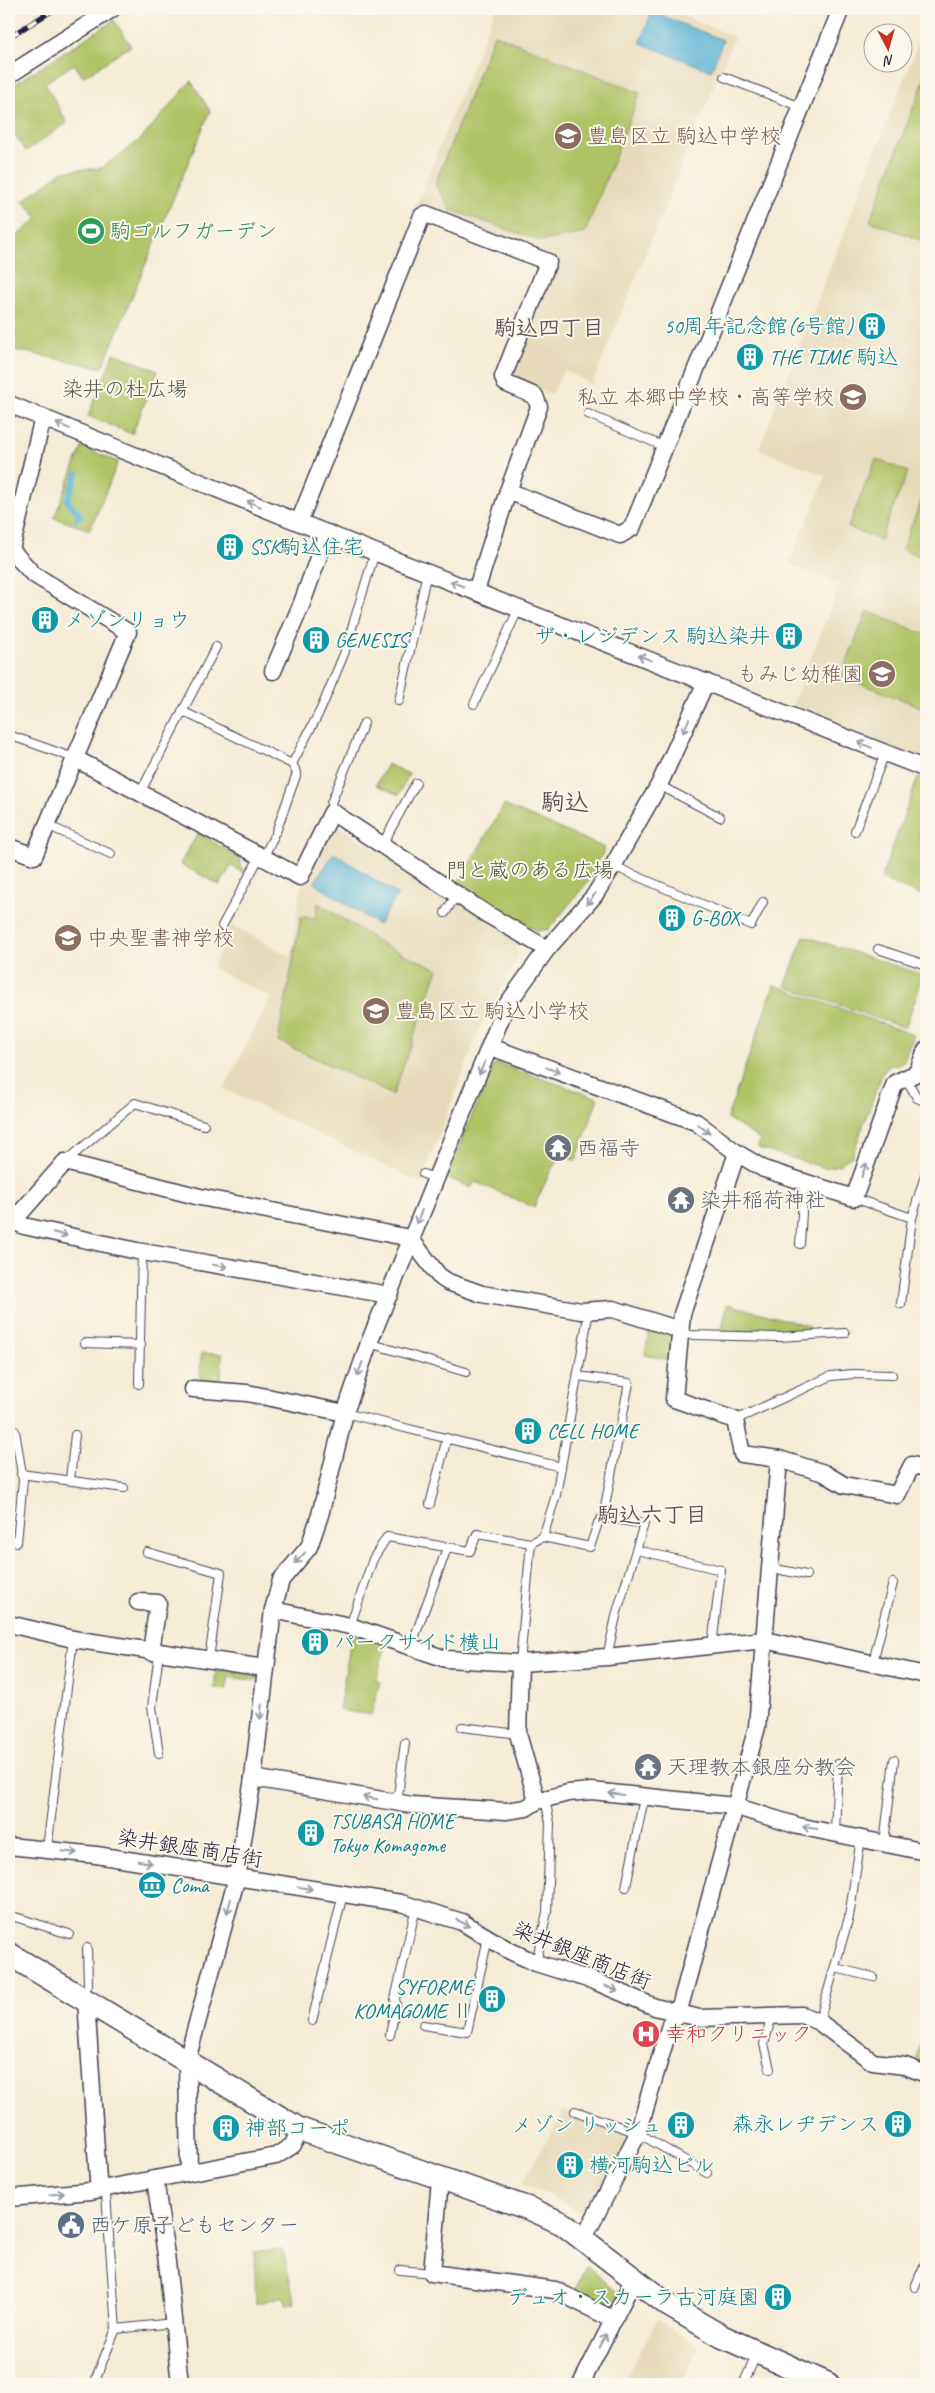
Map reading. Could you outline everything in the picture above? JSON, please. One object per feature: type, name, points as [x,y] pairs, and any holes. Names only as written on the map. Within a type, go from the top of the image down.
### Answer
[{"type":"street","points":[[9,75],[112,9]]},
{"type":"street","points":[[508,491],[620,535],[632,528],[841,9]]},
{"type":"street","points":[[299,522],[422,216],[426,214],[553,260],[503,377],[505,383],[535,396],[540,407],[508,491],[476,591]]},
{"type":"street","points":[[9,404],[299,522],[926,769]]},
{"type":"street","points":[[9,847],[34,856],[128,632],[33,574],[10,551],[42,417]]},
{"type":"street","points":[[273,671],[302,604],[327,533]]},
{"type":"street","points":[[189,2172],[187,2060],[212,1952],[237,1878],[254,1778],[273,1610],[280,1580],[309,1547],[320,1515],[345,1413],[369,1343],[410,1238],[429,1176],[491,1048],[506,1006],[547,949],[594,896],[613,866],[659,785],[706,682]]},
{"type":"street","points":[[74,758],[300,877],[332,812],[457,894],[547,949]]},
{"type":"street","points":[[491,1048],[696,1122],[737,1153],[764,1169],[854,1198],[895,1083],[917,1073],[926,1050]]},
{"type":"street","points":[[737,1153],[682,1314],[674,1399],[735,1420],[742,1454],[779,1459],[824,1473],[844,1485],[897,1495],[912,1465],[926,1468]]},
{"type":"street","points":[[389,1295],[142,1252],[11,1223],[65,1162],[200,1197],[410,1238],[439,1276],[448,1282],[482,1294],[589,1311],[613,1309],[680,1330]]},
{"type":"street","points":[[193,1389],[247,1393],[345,1413]]},
{"type":"street","points":[[583,2240],[638,2133],[706,1912],[757,1727],[779,1459]]},
{"type":"street","points":[[138,1602],[158,1603],[155,1652]]},
{"type":"street","points":[[273,1610],[350,1626],[446,1659],[520,1664],[607,1657],[764,1640],[926,1675]]},
{"type":"street","points":[[9,1624],[73,1639],[265,1668]]},
{"type":"street","points":[[520,1664],[518,1734],[541,1800]]},
{"type":"street","points":[[254,1778],[397,1802],[506,1811],[526,1808],[541,1800],[568,1793],[592,1791],[734,1806],[798,1826],[926,1852]]},
{"type":"street","name":"染井銀座商店街","points":[[9,1846],[96,1854],[401,1903],[462,1922],[488,1938],[536,1962],[594,1981],[655,2007],[699,2018],[802,2015],[819,2022],[873,2062],[905,2066],[926,2074]]},
{"type":"street","points":[[9,1954],[87,1992],[187,2060],[299,2130],[533,2210],[563,2224],[673,2308],[721,2336],[828,2384]]},
{"type":"street","points":[[87,1992],[98,2180],[101,2188]]},
{"type":"street","points":[[9,2198],[101,2188],[276,2156],[293,2145],[299,2130]]},
{"type":"street","points":[[155,2179],[180,2384]]},
{"type":"street","points":[[440,2179],[432,2273],[555,2290],[614,2320]]},
{"type":"street","points":[[583,2384],[634,2280]]},
{"type":"lane","points":[[724,77],[802,107]]},
{"type":"lane","points":[[588,414],[665,447]]},
{"type":"lane","points":[[292,764],[321,709],[344,654],[375,552]]},
{"type":"lane","points":[[399,701],[427,572]]},
{"type":"lane","points":[[474,704],[519,608]]},
{"type":"lane","points":[[140,793],[216,647]]},
{"type":"lane","points":[[182,711],[292,764],[297,773],[275,835],[222,926]]},
{"type":"lane","points":[[332,812],[331,803],[364,723]]},
{"type":"lane","points":[[10,738],[74,758]]},
{"type":"lane","points":[[855,832],[886,753]]},
{"type":"lane","points":[[382,845],[416,783]]},
{"type":"lane","points":[[659,785],[720,817]]},
{"type":"lane","points":[[46,825],[111,854]]},
{"type":"lane","points":[[613,866],[751,925],[763,902]]},
{"type":"lane","points":[[445,913],[457,894]]},
{"type":"lane","points":[[878,949],[926,965]]},
{"type":"lane","points":[[906,1078],[917,1098],[926,1102]]},
{"type":"lane","points":[[65,1162],[136,1103],[204,1125]]},
{"type":"lane","points":[[901,1304],[912,1218],[926,1172]]},
{"type":"lane","points":[[800,1244],[804,1182]]},
{"type":"lane","points":[[854,1198],[912,1218]]},
{"type":"lane","points":[[139,1384],[142,1252]]},
{"type":"lane","points":[[544,1537],[556,1495],[589,1311]]},
{"type":"lane","points":[[680,1330],[690,1335],[768,1336],[845,1333]]},
{"type":"lane","points":[[85,1343],[141,1345]]},
{"type":"lane","points":[[369,1343],[466,1372]]},
{"type":"lane","points":[[735,1420],[832,1376],[853,1374],[892,1375]]},
{"type":"lane","points":[[350,1626],[373,1559],[387,1537],[470,1551],[477,1534],[531,1543],[544,1537],[590,1547],[598,1522],[604,1511],[629,1383],[578,1376]]},
{"type":"lane","points":[[345,1413],[561,1467]]},
{"type":"lane","points":[[9,1540],[17,1542],[23,1480],[16,1431]]},
{"type":"lane","points":[[70,1479],[75,1435]]},
{"type":"lane","points":[[430,1504],[446,1438]]},
{"type":"lane","points":[[21,1474],[70,1479],[124,1488]]},
{"type":"lane","points":[[604,1511],[644,1524],[617,1612],[607,1657]]},
{"type":"lane","points":[[520,1664],[531,1543]]},
{"type":"lane","points":[[411,1647],[447,1548]]},
{"type":"lane","points":[[637,1550],[721,1570],[712,1646]]},
{"type":"lane","points":[[147,1552],[221,1573],[210,1660]]},
{"type":"lane","points":[[771,1568],[806,1575]]},
{"type":"lane","points":[[872,1662],[893,1584]]},
{"type":"lane","points":[[47,1849],[73,1639]]},
{"type":"lane","points":[[155,1652],[152,1707],[159,1753]]},
{"type":"lane","points":[[462,1727],[518,1734]]},
{"type":"lane","points":[[397,1802],[405,1743]]},
{"type":"lane","points":[[884,1843],[894,1760]]},
{"type":"lane","points":[[835,1832],[838,1764]]},
{"type":"lane","points":[[626,1887],[644,1798]]},
{"type":"lane","points":[[536,1962],[547,1912],[550,1823],[541,1800]]},
{"type":"lane","points":[[819,2022],[850,1917],[861,1838]]},
{"type":"lane","points":[[312,2020],[344,1894]]},
{"type":"lane","points":[[390,2035],[396,2004],[395,1999],[416,1907]]},
{"type":"lane","points":[[9,1915],[69,1934]]},
{"type":"lane","points":[[423,2026],[467,2032],[488,1938]]},
{"type":"lane","points":[[87,1948],[87,1992]]},
{"type":"lane","points":[[835,1968],[873,1977]]},
{"type":"lane","points":[[770,2069],[764,2044],[772,2016]]},
{"type":"lane","points":[[575,2111],[638,2133],[707,2173]]},
{"type":"lane","points":[[96,2384],[97,2375],[116,2329],[106,2194],[101,2188]]},
{"type":"lane","points":[[915,2287],[926,2261]]},
{"type":"lane","points":[[400,2270],[432,2273]]},
{"type":"lane","points":[[116,2329],[174,2323]]},
{"type":"lane","points":[[743,2384],[758,2353]]},
{"type":"shaded area","name":"豊島区立 駒込中学校","points":[[495,9],[668,9],[734,37],[592,385],[564,370],[551,395],[513,379],[512,372],[555,259],[415,207]]},
{"type":"shaded area","name":"私立 本郷中学校・高等学校","points":[[926,23],[926,762],[791,708],[840,584],[789,564],[826,476],[759,449],[907,72],[912,72],[912,59]]},
{"type":"shaded area","name":"豊島区立 駒込小学校","points":[[338,825],[515,938],[518,958],[481,1025],[421,1183],[224,1089],[271,997],[212,968],[232,925],[291,957],[301,886],[332,826]]},
{"type":"shaded area","name":"横河駒込ビル","points":[[564,2110],[625,2136],[627,2143],[586,2217],[553,2197],[522,2184]]},
{"type":"shaded area","points":[[657,2319],[700,2347],[679,2384],[636,2384],[626,2378]]},
{"type":"green space","points":[[114,20],[131,46],[83,77],[74,64],[45,83],[67,123],[26,151],[9,126],[9,88]]},
{"type":"green space","points":[[494,34],[640,93],[585,233],[541,241],[451,210],[435,184]]},
{"type":"green space","points":[[926,75],[926,242],[870,221]]},
{"type":"green space","name":"駒ゴルフガーデン","points":[[191,81],[210,111],[102,368],[10,349],[9,352],[9,243],[38,218],[23,201],[63,171],[102,168],[141,139]]},
{"type":"green space","name":"染井の杜広場","points":[[114,353],[158,371],[132,434],[88,416]]},
{"type":"green space","points":[[82,447],[118,462],[90,530],[54,518]]},
{"type":"green space","points":[[876,459],[908,472],[880,540],[848,527]]},
{"type":"green space","points":[[926,489],[926,559],[902,549]]},
{"type":"green space","points":[[867,611],[926,635],[926,709],[841,676]]},
{"type":"green space","points":[[387,764],[409,774],[399,795],[376,785]]},
{"type":"green space","points":[[918,777],[926,780],[926,816],[918,838],[926,841],[926,882],[920,895],[881,879]]},
{"type":"green space","name":"門と蔵のある広場","points":[[504,805],[605,848],[591,878],[549,929],[538,931],[456,886]]},
{"type":"green space","points":[[198,833],[240,858],[243,872],[231,866],[220,885],[180,864]]},
{"type":"green space","points":[[318,903],[383,945],[438,969],[393,1095],[278,1041],[301,917],[316,918]]},
{"type":"green space","points":[[804,936],[924,975],[905,1028],[785,986]]},
{"type":"green space","points":[[774,985],[914,1035],[903,1063],[889,1066],[882,1074],[852,1156],[839,1165],[825,1168],[758,1148],[760,1140],[727,1118]]},
{"type":"green space","points":[[497,1063],[598,1098],[576,1161],[561,1155],[551,1170],[534,1207],[475,1182],[471,1188],[446,1177],[493,1066]]},
{"type":"green space","points":[[727,1304],[809,1326],[809,1331],[767,1333],[722,1330]]},
{"type":"green space","points":[[650,1326],[676,1338],[673,1361],[645,1355]]},
{"type":"green space","points":[[201,1353],[222,1354],[221,1382],[200,1380]]},
{"type":"green space","points":[[352,1633],[386,1644],[376,1680],[380,1682],[371,1715],[339,1710]]},
{"type":"green space","points":[[216,1669],[255,1674],[258,1681],[229,1677],[226,1690],[214,1688]]},
{"type":"green space","points":[[926,2018],[926,2063],[917,2060]]},
{"type":"green space","points":[[283,2250],[295,2303],[287,2305],[283,2296],[256,2304],[254,2252]]},
{"type":"green space","points":[[586,2266],[619,2293],[611,2311],[573,2294]]},
{"type":"water","points":[[652,12],[723,40],[711,71],[640,43]]},
{"type":"water","points":[[334,853],[398,895],[378,925],[314,883]]},
{"type":"waterway","points":[[76,519],[81,515],[67,501],[77,474]]},
{"type":"railway","points":[[9,37],[55,9]]},
{"type":"place","name":"豊島区立 駒込中学校","points":[[568,136]]},
{"type":"place","name":"駒ゴルフガーデン","points":[[91,231]]},
{"type":"place","name":"50周年記念館(6号館)","points":[[872,326]]},
{"type":"place","name":"THE TIME 駒込","points":[[750,357]]},
{"type":"place","name":"私立 本郷中学校・高等学校","points":[[853,397]]},
{"type":"place","name":"SSK駒込住宅","points":[[230,547]]},
{"type":"place","name":"メゾンリョウ","points":[[45,620]]},
{"type":"place","name":"ザ・レジデンス 駒込染井","points":[[789,636]]},
{"type":"place","name":"GENESIS","points":[[316,640]]},
{"type":"place","name":"もみじ幼稚園","points":[[882,674]]},
{"type":"place","name":"G-BOX","points":[[672,918]]},
{"type":"place","name":"中央聖書神学校","points":[[68,938]]},
{"type":"place","name":"豊島区立 駒込小学校","points":[[376,1011]]},
{"type":"place","name":"西福寺","points":[[558,1148]]},
{"type":"place","name":"染井稲荷神社","points":[[681,1200]]},
{"type":"place","name":"CELL HOME","points":[[528,1431]]},
{"type":"place","name":"パークサイド横山","points":[[315,1642]]},
{"type":"place","name":"天理教本銀座分教会","points":[[648,1767]]},
{"type":"place","name":"TSUBASA HOME Tokyo Komagome","points":[[311,1833]]},
{"type":"place","name":"Coma","points":[[152,1885]]},
{"type":"place","name":"SYFORME KOMAGOME Ⅱ","points":[[492,1999]]},
{"type":"place","name":"幸和クリニック","points":[[646,2034]]},
{"type":"place","name":"森永レヂデンス","points":[[898,2124]]},
{"type":"place","name":"メゾン リッシュ","points":[[681,2125]]},
{"type":"place","name":"神部コーポ","points":[[226,2128]]},
{"type":"place","name":"横河駒込ビル","points":[[570,2165]]},
{"type":"place","name":"西ケ原子どもセンター","points":[[71,2225]]},
{"type":"place","name":"デュオ・スカーラ古河庭園","points":[[778,2297]]},
{"type":"district","name":"駒込四丁目","points":[[549,327]]},
{"type":"district","name":"駒込","points":[[565,802]]},
{"type":"district","name":"駒込六丁目","points":[[652,1514]]}]
